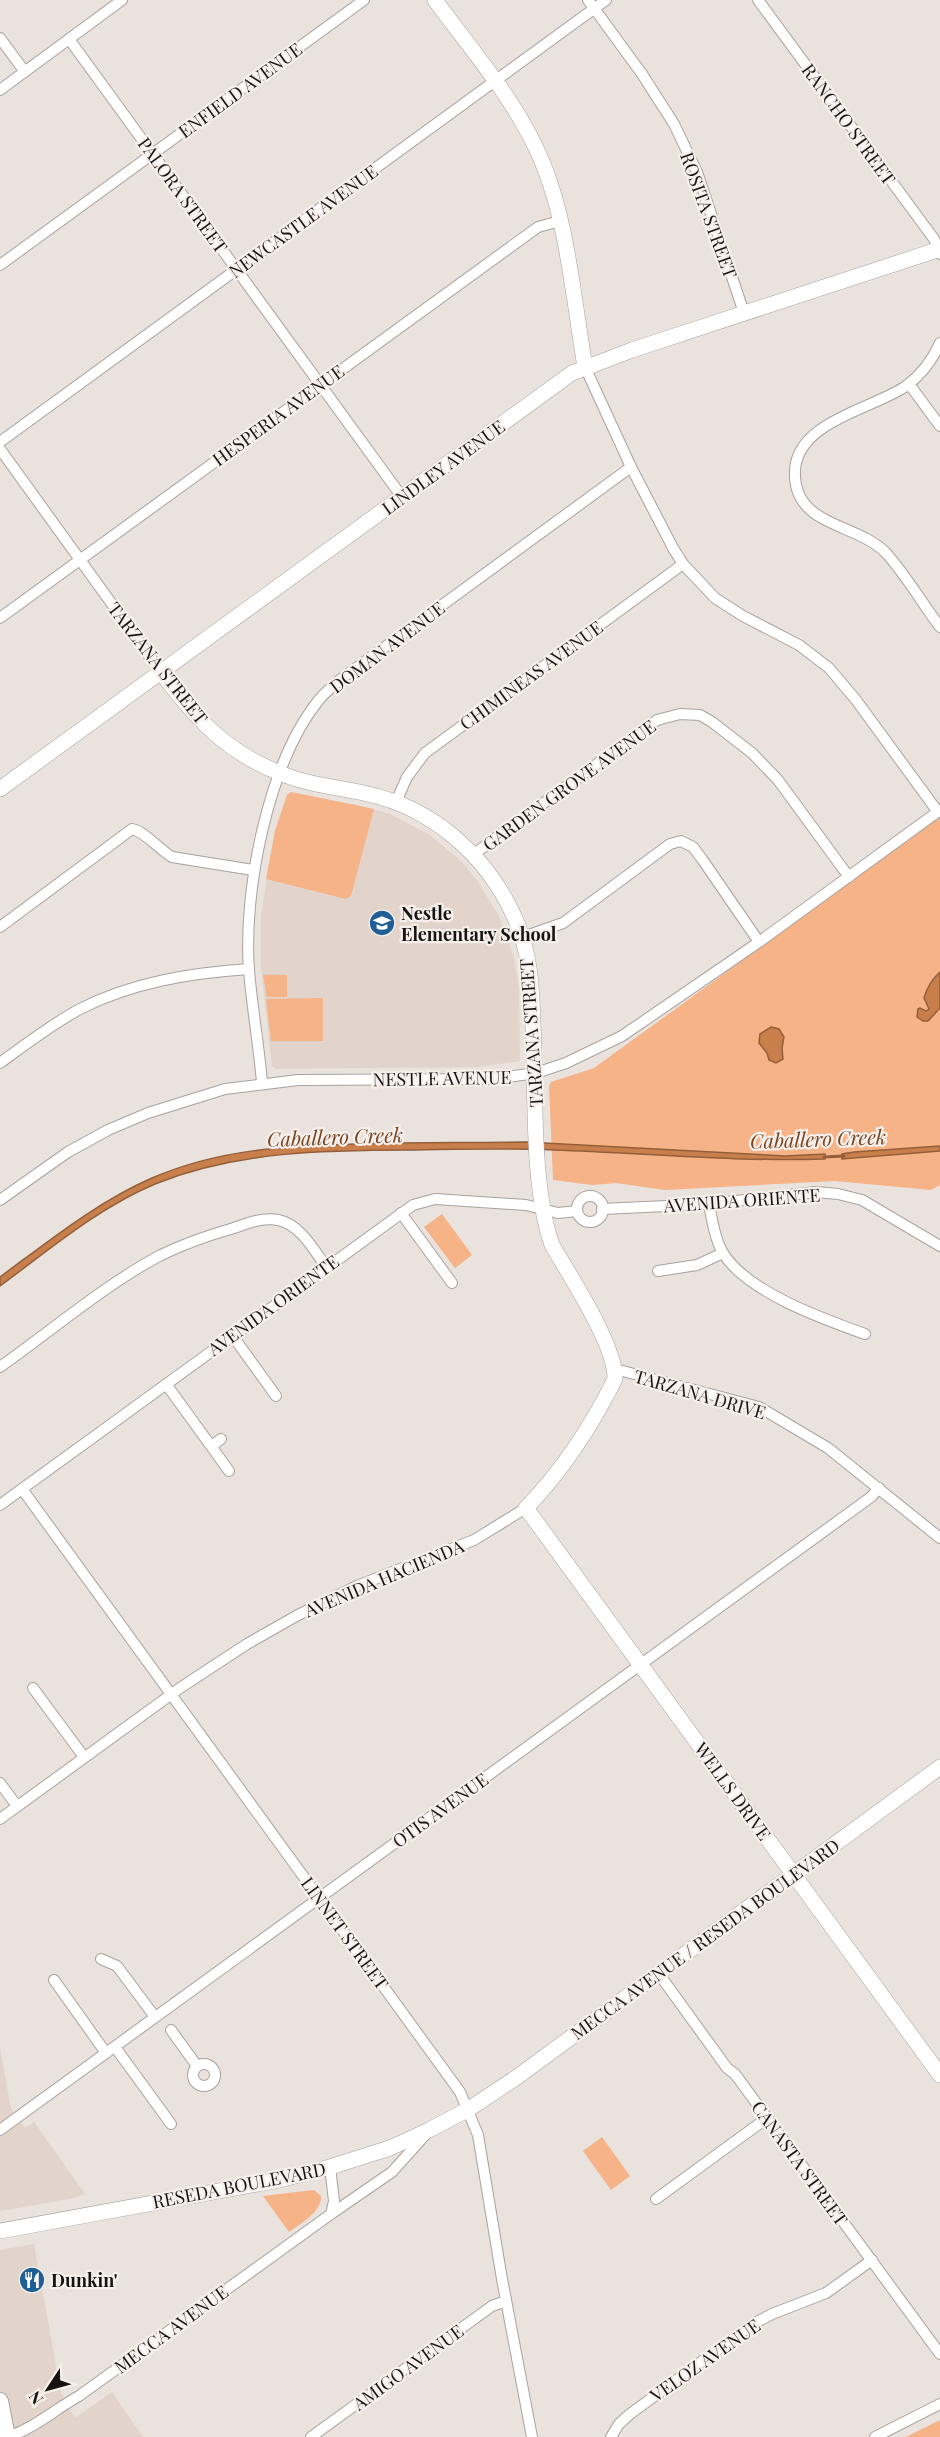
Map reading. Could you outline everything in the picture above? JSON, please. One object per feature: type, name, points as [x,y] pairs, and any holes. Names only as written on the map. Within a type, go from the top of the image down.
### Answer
[{"type":"main road","points":[[0,2401],[7,2437]]},
{"type":"street","points":[[0,90],[122,0]]},
{"type":"street","name":"ENFIELD AVENUE","points":[[0,265],[364,0]]},
{"type":"street","points":[[435,0],[520,118],[537,149],[552,187],[560,221],[585,367],[673,548],[683,564],[715,598],[743,616],[799,645],[829,668],[856,700],[939,811]]},
{"type":"street","name":"NEWCASTLE AVENUE","points":[[0,442],[494,81],[591,4],[606,0]]},
{"type":"street","name":"RANCHO STREET","points":[[758,0],[934,239],[940,251]]},
{"type":"street","name":"ROSITA STREET","points":[[591,4],[642,74],[674,124],[698,172],[744,313]]},
{"type":"street","points":[[0,38],[25,72]]},
{"type":"street","name":"PALORA STREET","points":[[69,39],[402,497]]},
{"type":"street","name":"HESPERIA AVENUE","points":[[0,618],[538,227],[560,221]]},
{"type":"street","name":"LINDLEY AVENUE","points":[[0,789],[567,376],[585,367],[744,313],[940,251]]},
{"type":"street","points":[[940,343],[924,368],[909,384],[817,431],[801,448],[795,469],[797,489],[805,505],[818,517],[872,540],[887,554],[940,627]]},
{"type":"street","points":[[909,384],[940,426]]},
{"type":"street","name":"TARZANA STREET","points":[[0,449],[161,672],[195,716],[222,742],[249,759],[280,774],[396,802],[439,826],[474,854],[500,889],[523,937],[532,989],[538,1155]]},
{"type":"street","name":"DOMAN AVENUE","points":[[262,1083],[249,969],[248,918],[254,870],[263,830],[280,774],[299,729],[319,700],[341,679],[632,467]]},
{"type":"street","name":"CHIMINEAS AVENUE","points":[[396,802],[407,777],[425,753],[683,564]]},
{"type":"street","name":"GARDEN GROVE AVENUE","points":[[474,854],[657,720],[680,714],[700,715],[752,753],[778,780],[849,877]]},
{"type":"street","name":"NESTLE AVENUE","points":[[0,1200],[68,1152],[118,1125],[199,1096],[262,1083],[298,1080],[493,1079],[536,1073],[574,1060],[622,1036],[759,942],[939,811]]},
{"type":"street","points":[[0,927],[132,829],[138,830],[160,851],[172,857],[254,870]]},
{"type":"street","points":[[523,937],[563,923],[670,844],[681,842],[693,847],[698,853],[759,942]]},
{"type":"street","points":[[0,1063],[39,1034],[81,1009],[121,992],[157,981],[199,973],[249,969]]},
{"type":"street","name":"TARZANA DRIVE","points":[[538,1155],[543,1208],[552,1245],[605,1339],[615,1369],[759,1407],[828,1448],[940,1538]]},
{"type":"street","name":"AVENIDA ORIENTE","points":[[602,1209],[709,1204],[816,1192],[838,1194],[862,1200],[940,1246]]},
{"type":"street","name":"AVENIDA ORIENTE","points":[[588,1196],[599,1201],[602,1209],[600,1216],[591,1221],[584,1220],[577,1211],[581,1200],[588,1196]]},
{"type":"street","name":"AVENIDA ORIENTE","points":[[0,1505],[413,1205],[435,1199],[526,1205],[558,1212],[577,1211]]},
{"type":"street","points":[[709,1204],[723,1253],[738,1271],[755,1284],[820,1318],[866,1334]]},
{"type":"street","points":[[401,1213],[452,1283]]},
{"type":"street","points":[[0,1367],[128,1274],[162,1255],[209,1235],[256,1221],[279,1220],[300,1232],[326,1267]]},
{"type":"street","points":[[658,1271],[697,1265],[723,1253]]},
{"type":"street","points":[[232,1335],[276,1396]]},
{"type":"street","name":"AVENIDA HACIENDA","points":[[0,1819],[217,1662],[298,1615],[357,1586],[474,1540],[526,1508],[563,1467],[581,1440],[615,1379],[615,1369]]},
{"type":"street","points":[[166,1383],[229,1471]]},
{"type":"street","points":[[212,1446],[221,1439]]},
{"type":"street","name":"OTIS AVENUE","points":[[0,2130],[871,1497],[879,1488]]},
{"type":"street","name":"LINNET STREET","points":[[22,1489],[460,2092],[478,2135],[532,2437]]},
{"type":"street","name":"WELLS DRIVE","points":[[526,1508],[937,2065]]},
{"type":"street","points":[[33,1688],[84,1757]]},
{"type":"street","name":"MECCA AVENUE / RESEDA BOULEVARD","points":[[469,2109],[659,1974],[940,1767]]},
{"type":"street","points":[[0,1783],[17,1806]]},
{"type":"street","points":[[101,1959],[117,1966],[155,2017]]},
{"type":"street","name":"CANASTA STREET","points":[[659,1974],[940,2354]]},
{"type":"street","points":[[54,1980],[171,2124]]},
{"type":"street","points":[[171,2031],[197,2066]]},
{"type":"street","name":"RESEDA BOULEVARD","points":[[0,2231],[279,2180],[330,2167],[390,2148],[469,2109]]},
{"type":"street","points":[[656,2199],[767,2118]]},
{"type":"street","name":"MECCA AVENUE","points":[[7,2437],[30,2429],[79,2396],[392,2172],[429,2130]]},
{"type":"street","points":[[330,2167],[334,2201],[331,2214]]},
{"type":"street","name":"VELOZ AVENUE","points":[[611,2437],[619,2424],[630,2414],[753,2324],[826,2293],[872,2260]]},
{"type":"street","name":"AMIGO AVENUE","points":[[311,2437],[492,2306],[506,2301]]},
{"type":"street","points":[[874,2437],[940,2404]]},
{"type":"shaded area","name":"Nestle Elementary School","points":[[291,792],[390,814],[430,835],[462,862],[476,879],[499,916],[514,958],[519,988],[520,1061],[477,1067],[275,1069],[272,1066],[261,968],[261,915],[275,831],[287,795]]},
{"type":"shaded area","points":[[291,792],[374,809],[351,896],[346,899],[266,879],[275,831],[287,795]]},
{"type":"shaded area","points":[[940,817],[940,1185],[931,1190],[835,1181],[665,1190],[616,1183],[592,1185],[553,1180],[549,1086],[551,1082],[594,1068]]},
{"type":"shaded area","points":[[940,972],[940,1008],[928,1021],[923,1021],[917,1017],[918,1009],[926,1011],[929,1009],[924,998],[926,990]]},
{"type":"shaded area","points":[[263,975],[287,975],[287,997],[267,997]]},
{"type":"shaded area","points":[[323,998],[323,1041],[271,1041],[266,999]]},
{"type":"shaded area","points":[[771,1027],[779,1029],[784,1037],[783,1059],[776,1063],[769,1060],[767,1053],[759,1043],[760,1034]]},
{"type":"shaded area","points":[[525,1142],[785,1156],[825,1154],[825,1159],[723,1158],[501,1149],[315,1152],[250,1159],[186,1173],[134,1194],[74,1230],[0,1286],[0,1277],[93,1210],[152,1178],[202,1161],[253,1151],[304,1146]]},
{"type":"shaded area","points":[[940,1146],[940,1151],[842,1159],[842,1154],[854,1152]]},
{"type":"shaded area","points":[[442,1214],[472,1255],[455,1268],[424,1227]]},
{"type":"shaded area","points":[[0,2048],[11,2109],[25,2128],[34,2122],[85,2194],[70,2199],[0,2211]]},
{"type":"shaded area","points":[[602,2137],[630,2176],[611,2190],[583,2151]]},
{"type":"shaded area","points":[[314,2190],[321,2196],[318,2207],[310,2217],[289,2232],[263,2196]]},
{"type":"shaded area","points":[[34,2244],[61,2393],[75,2418],[112,2392],[143,2437],[0,2437],[0,2250]]},
{"type":"shaded area","points":[[940,2420],[940,2437],[906,2437]]},
{"type":"waterway","name":"Caballero Creek","points":[[824,1157],[844,1156]]},
{"type":"place","name":"Nestle Elementary School","points":[[382,923]]},
{"type":"place","name":"Dunkin'","points":[[32,2280]]}]
